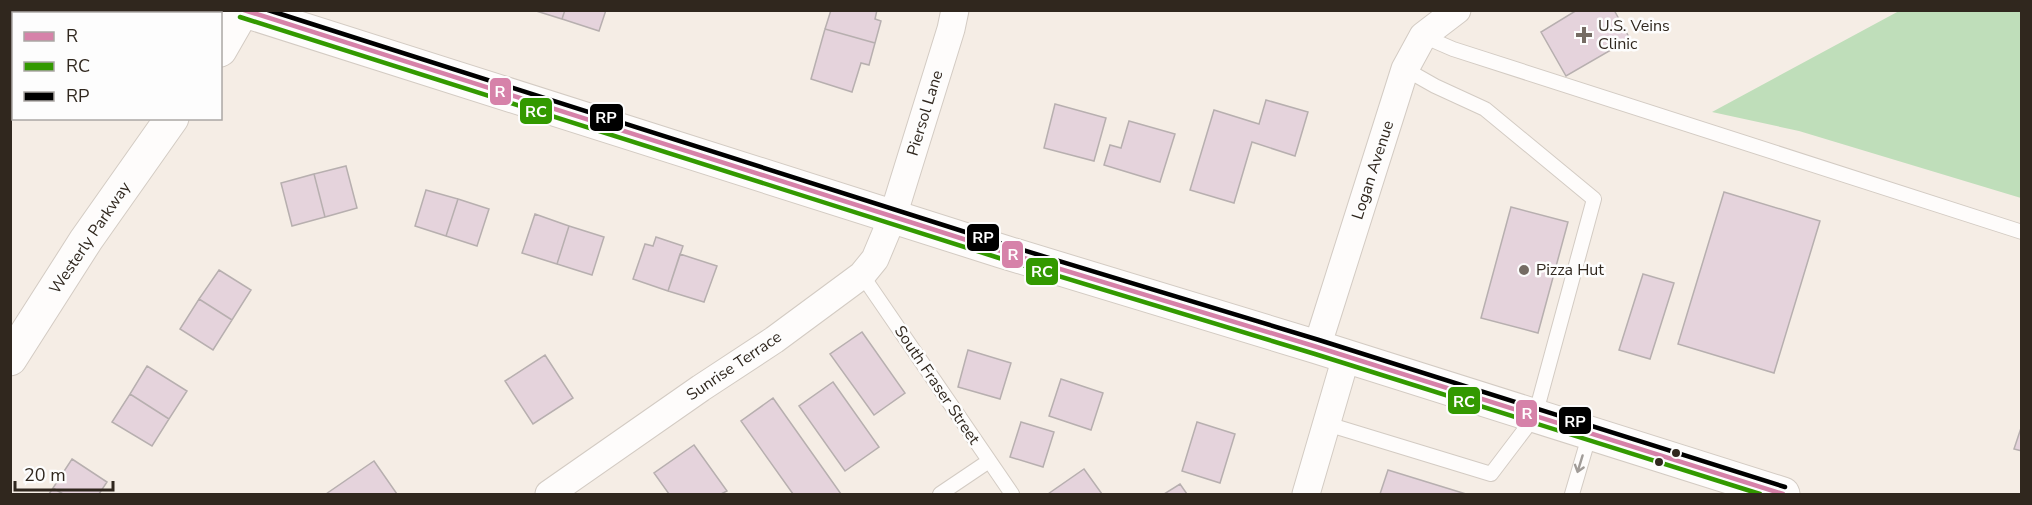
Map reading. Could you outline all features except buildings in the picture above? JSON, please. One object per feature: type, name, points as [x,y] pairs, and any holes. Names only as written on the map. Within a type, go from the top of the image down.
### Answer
[{"type":"main road","points":[[222,47],[243,11],[1001,251],[1590,433],[1719,485],[1777,494]]},
{"type":"main road","name":"Westerly Parkway","points":[[10,359],[86,240],[171,120]]},
{"type":"street","name":"Piersol Lane","points":[[893,216],[955,10]]},
{"type":"street","name":"Logan Avenue","points":[[1306,495],[1327,424],[1332,352],[1405,69],[1424,36],[1457,10]]},
{"type":"street","name":"Sunrise Terrace","points":[[549,495],[700,388],[774,340],[862,275],[875,259],[893,216]]},
{"type":"lane","points":[[1424,36],[1453,49],[2022,232]]},
{"type":"lane","points":[[1327,424],[1491,474],[1535,416],[1594,199],[1485,109],[1405,69]]},
{"type":"lane","name":"South Fraser Street","points":[[862,275],[1012,495]]},
{"type":"lane","points":[[1572,495],[1590,433]]},
{"type":"lane","points":[[940,495],[989,461]]},
{"type":"green space","points":[[1899,11],[2021,11],[2021,198],[1799,131],[1712,112]]},
{"type":"transit line","name":"R","points":[[244,10],[1001,251],[1317,347],[1783,494]]},
{"type":"transit line","name":"RP","points":[[268,10],[1003,244],[1319,340],[1785,487]]},
{"type":"transit line","name":"RC","points":[[240,17],[999,258],[1315,354],[1760,494]]},
{"type":"place","name":"U.S. Veins Clinic","points":[[1584,35]]},
{"type":"place","name":"Pizza Hut","points":[[1524,270]]}]
